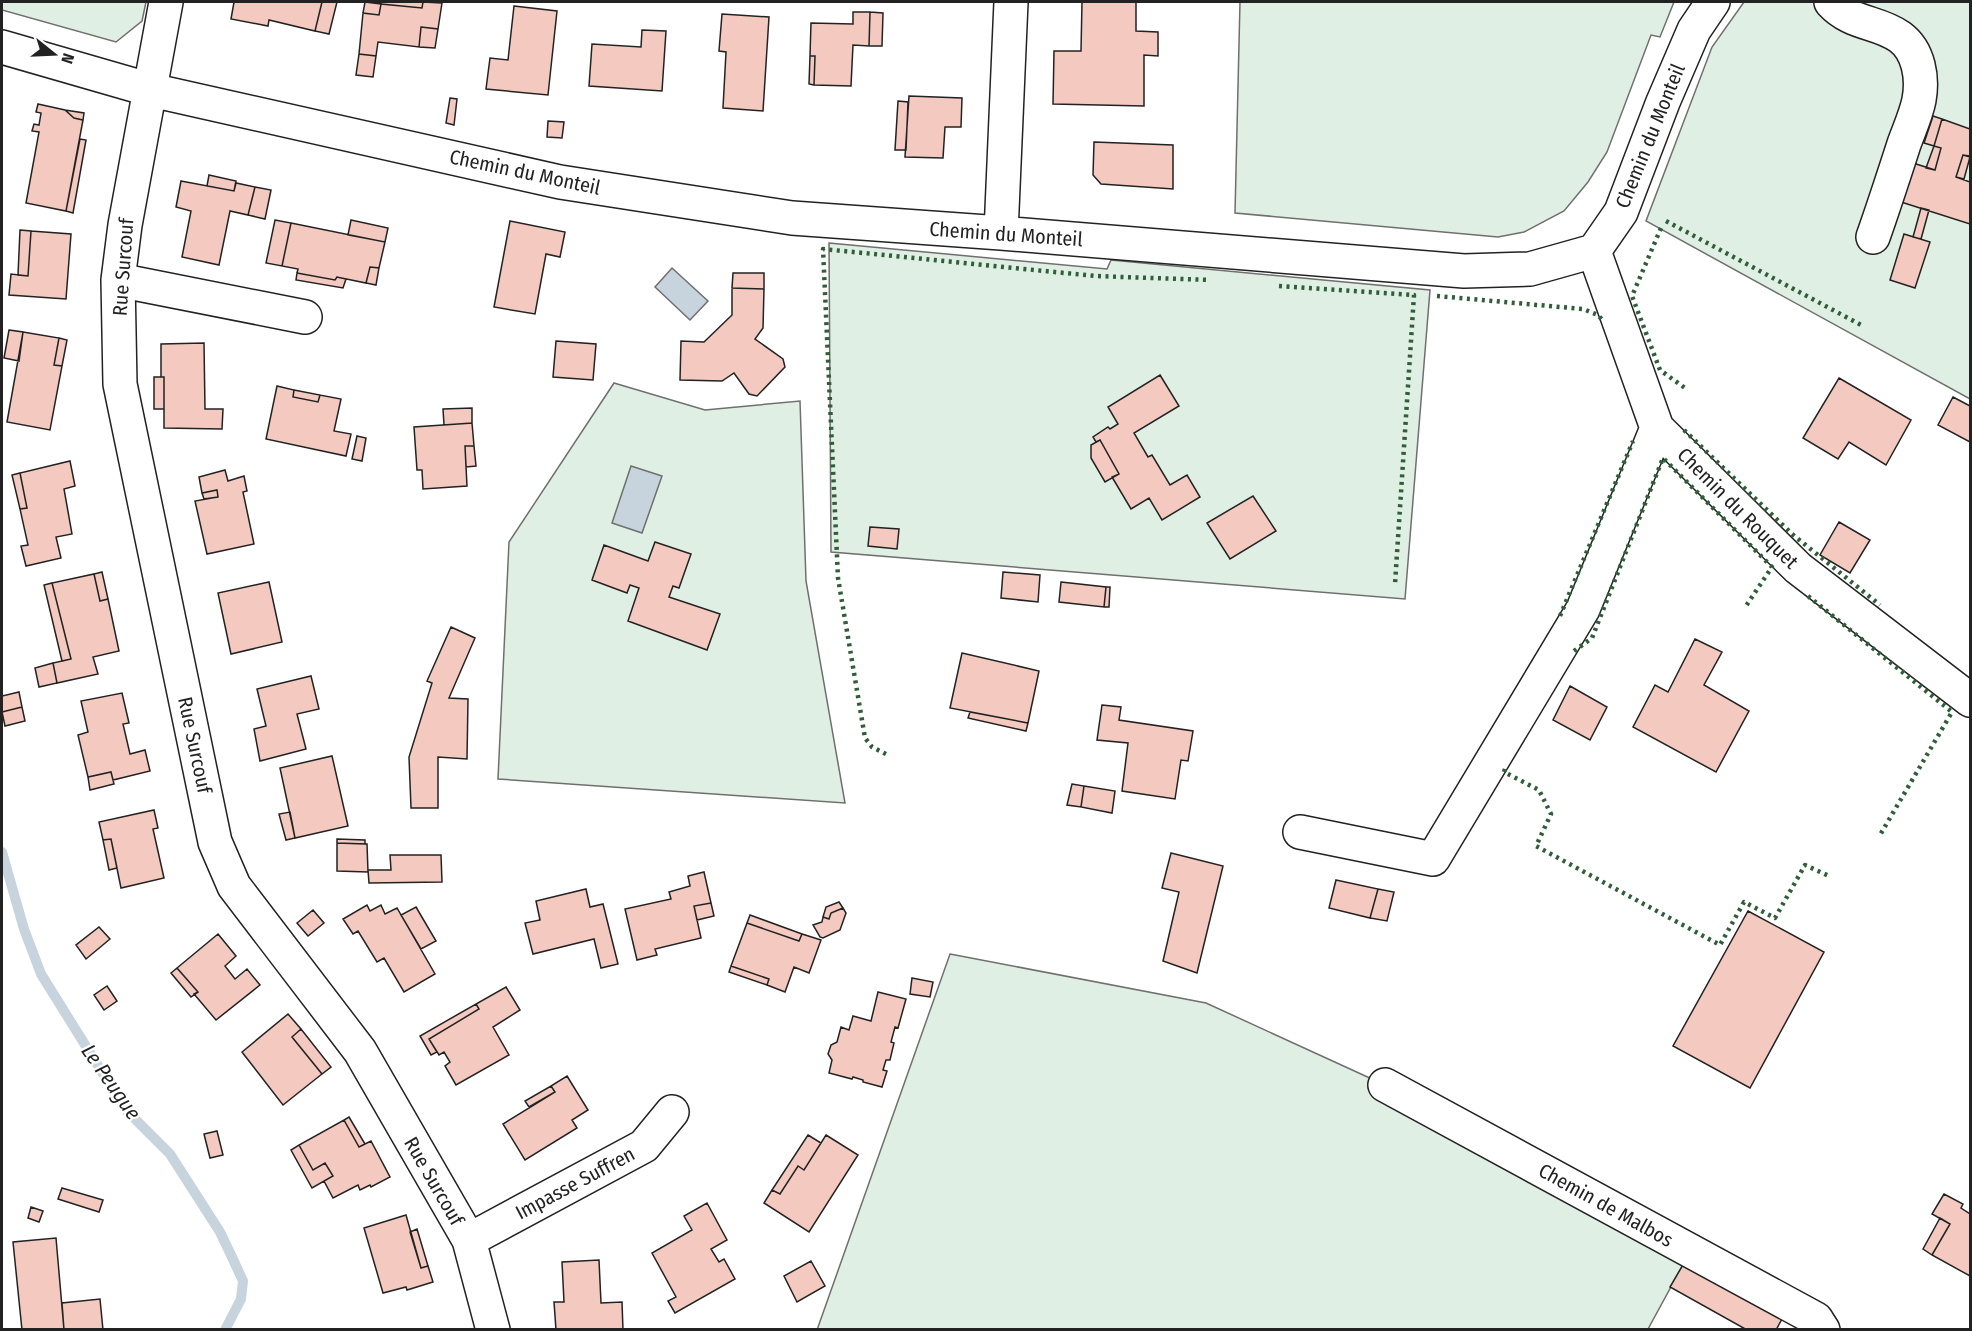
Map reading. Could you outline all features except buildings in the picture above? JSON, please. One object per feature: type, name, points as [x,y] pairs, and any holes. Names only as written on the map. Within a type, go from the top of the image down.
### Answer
[{"type":"street","name":"Rue Surcouf","points":[[166,2],[125,225],[118,280],[120,384],[215,842],[234,886],[360,1051],[469,1240],[492,1329]]},
{"type":"street","points":[[1001,233],[1011,2]]},
{"type":"street","name":"Chemin du Monteil","points":[[2,47],[151,90],[560,182],[792,218],[1464,271],[1530,269],[1594,251],[1621,212],[1663,102],[1694,30],[1713,2]]},
{"type":"street","points":[[1831,2],[1856,21],[1877,26],[1900,37],[1916,53],[1918,63],[1919,99],[1873,237]]},
{"type":"street","name":"Chemin du Rouquet","points":[[1594,251],[1656,428],[1798,568],[1971,700]]},
{"type":"street","points":[[118,280],[304,317]]},
{"type":"street","points":[[1300,832],[1433,859],[1583,609],[1656,428]]},
{"type":"street","name":"Chemin de Malbos","points":[[1385,1085],[1816,1319],[1823,1329]]},
{"type":"street","name":"Impasse Suffren","points":[[469,1240],[644,1146],[672,1112]]},
{"type":"green space","points":[[2,2],[146,2],[142,21],[116,42],[2,10]]},
{"type":"green space","points":[[1240,2],[1674,2],[1660,37],[1651,35],[1607,152],[1588,182],[1564,211],[1524,232],[1498,237],[1235,213]]},
{"type":"green space","points":[[1744,2],[1970,2],[1970,399],[1646,221],[1712,47]]},
{"type":"green space","points":[[829,243],[1107,269],[1111,260],[1430,290],[1405,599],[831,552]]},
{"type":"green space","points":[[614,383],[705,410],[800,401],[806,581],[845,803],[498,779],[509,542]]},
{"type":"green space","points":[[950,954],[1206,1003],[1385,1085],[1684,1263],[1648,1329],[817,1330]]},
{"type":"shaded area","points":[[672,268],[708,301],[690,320],[655,287]]},
{"type":"shaded area","points":[[631,466],[662,476],[642,533],[612,523]]},
{"type":"waterway","name":"Le Peugue","points":[[2,852],[24,929],[41,974],[125,1109],[170,1154],[220,1232],[231,1255],[243,1281],[241,1299],[225,1330]]},
{"type":"hedge","points":[[1666,221],[1863,326]]},
{"type":"hedge","points":[[1661,228],[1632,296],[1660,370],[1685,388]]},
{"type":"hedge","points":[[886,754],[872,747],[865,738],[838,578],[823,249],[1095,276],[1210,280]]},
{"type":"hedge","points":[[1279,286],[1414,295],[1395,584]]},
{"type":"hedge","points":[[1437,296],[1583,309],[1598,315],[1604,322]]},
{"type":"hedge","points":[[1684,430],[1792,534],[1880,605]]},
{"type":"hedge","points":[[1560,616],[1633,441]]},
{"type":"hedge","points":[[1574,651],[1592,638],[1663,458],[1772,567],[1746,606]]},
{"type":"hedge","points":[[1808,596],[1952,712],[1880,835]]},
{"type":"hedge","points":[[1505,769],[1504,772],[1539,790],[1551,814],[1536,846],[1720,945],[1744,902],[1775,918],[1805,865],[1829,876]]}]
